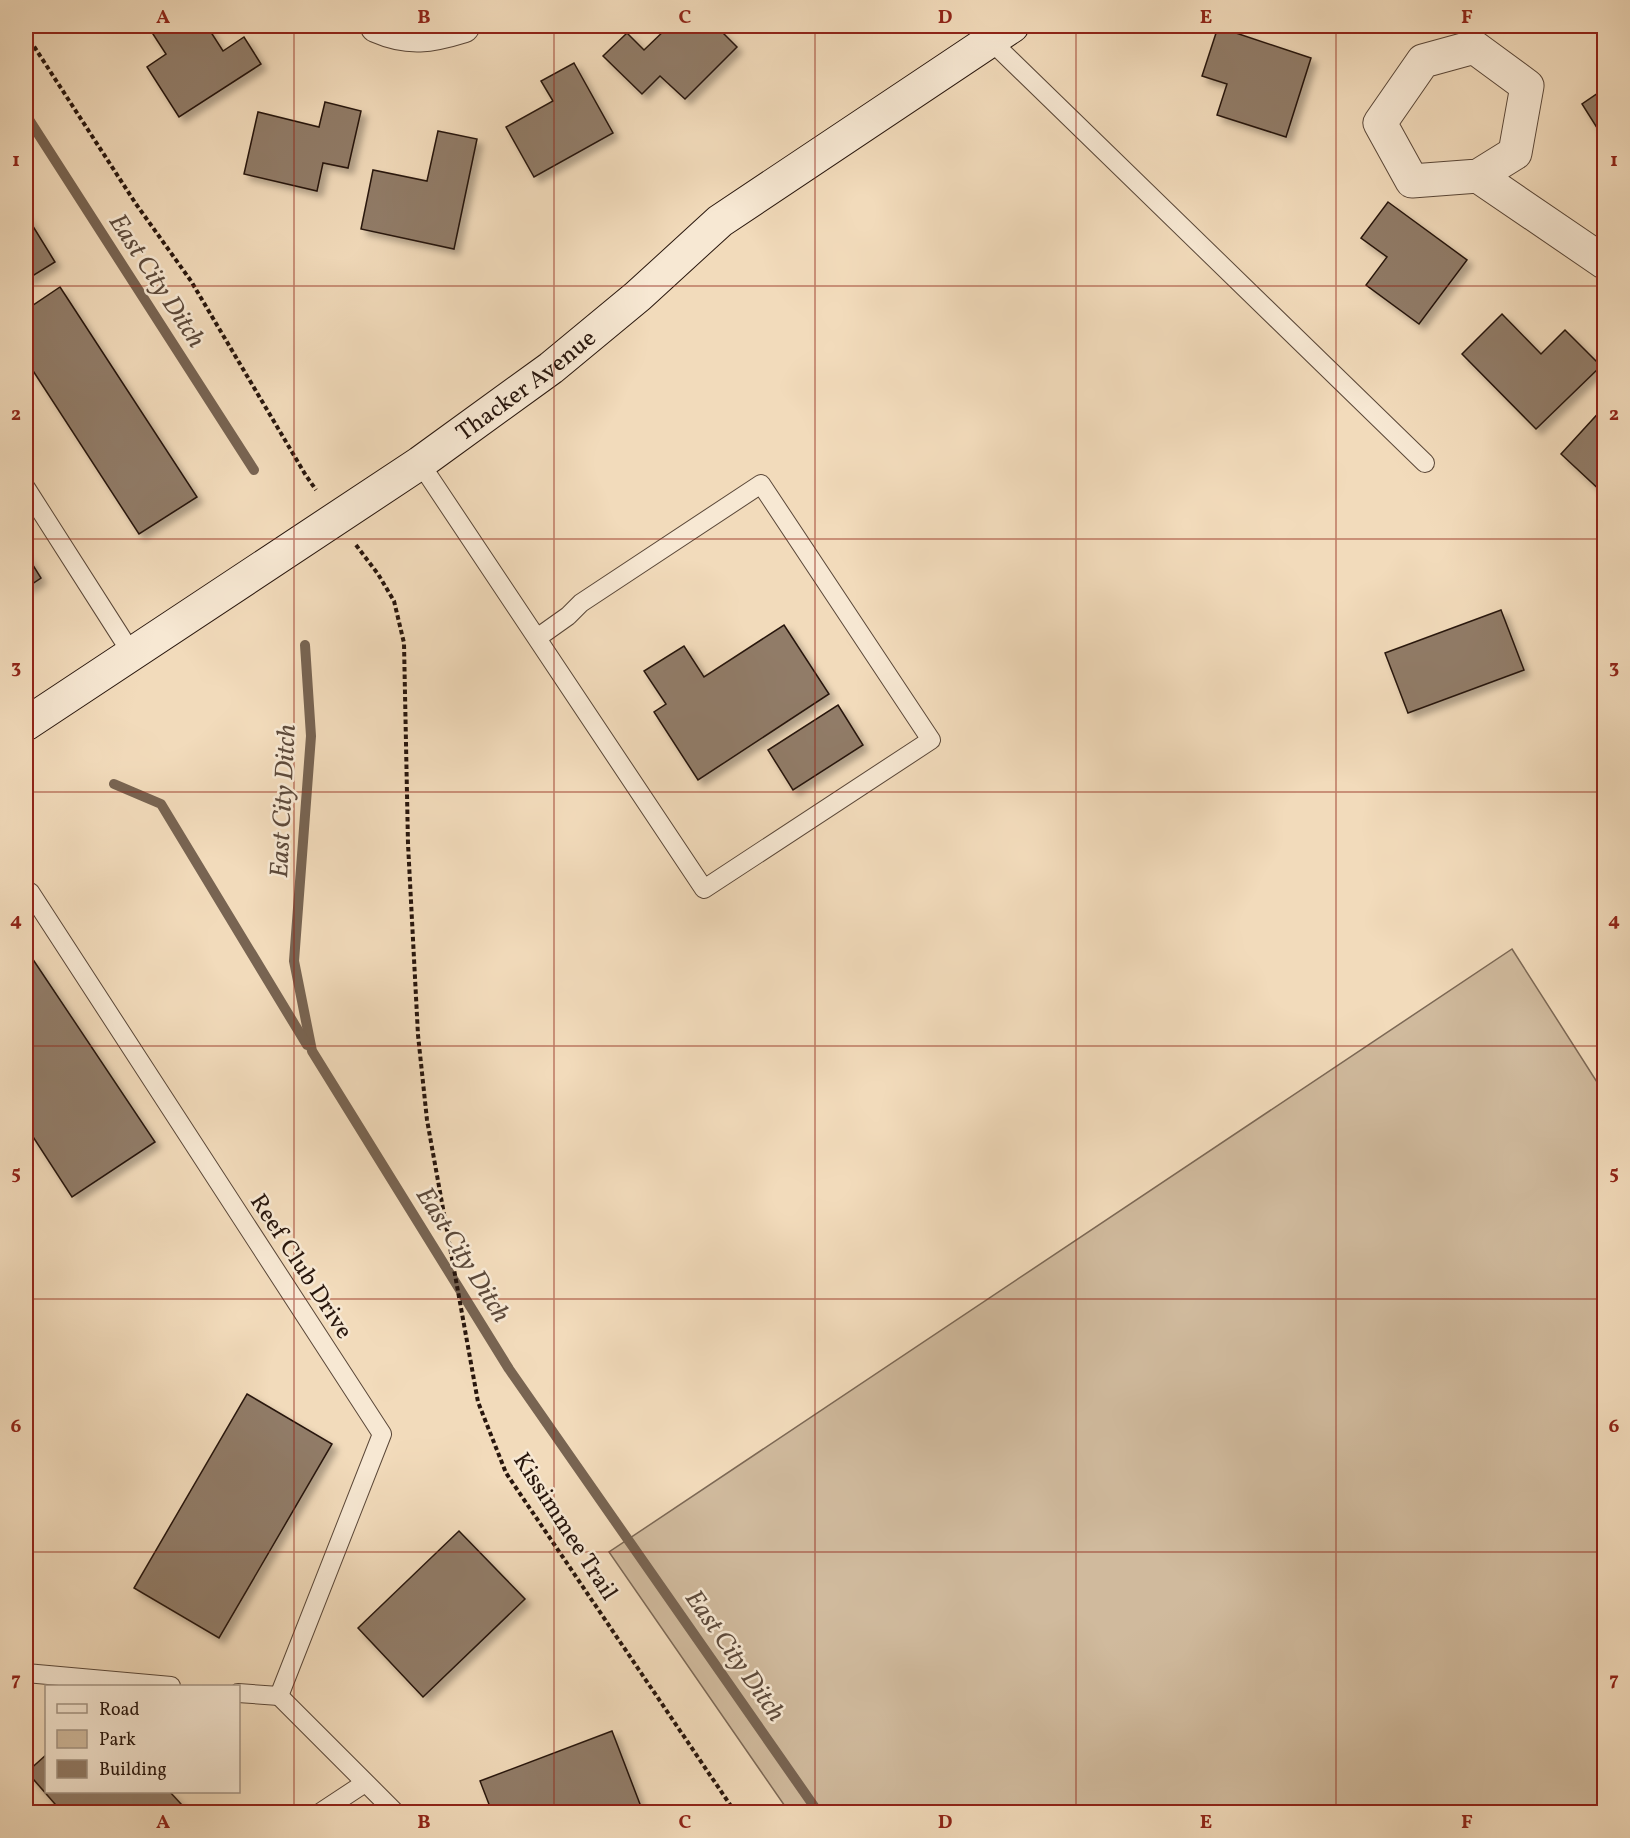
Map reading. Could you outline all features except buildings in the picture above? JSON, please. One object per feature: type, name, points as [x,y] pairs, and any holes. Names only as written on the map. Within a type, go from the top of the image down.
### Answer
[{"type":"street","points":[[377,26],[394,33],[432,36],[463,26]]},
{"type":"street","name":"Thacker Avenue","points":[[26,724],[420,463],[551,368],[638,296],[720,221],[993,30]]},
{"type":"street","points":[[1478,176],[1515,153],[1527,86],[1474,47],[1422,61],[1380,123],[1412,181],[1478,176],[1605,262]]},
{"type":"lane","points":[[993,30],[1425,463]]},
{"type":"lane","points":[[420,463],[704,889],[931,740],[761,484],[581,603],[568,616],[537,638]]},
{"type":"lane","points":[[26,488],[132,654]]},
{"type":"lane","name":"Reef Club Drive","points":[[26,896],[30,892],[382,1434],[279,1696]]},
{"type":"lane","points":[[26,1673],[160,1685]]},
{"type":"lane","points":[[240,1693],[279,1696],[395,1812]]},
{"type":"lane","points":[[321,1812],[365,1783]]},
{"type":"path","name":"Kissimmee Trail","points":[[427,1120],[478,1402],[506,1473],[735,1812]]},
{"type":"green space","points":[[1512,949],[1604,1093],[1604,1812],[789,1812],[609,1552]]},
{"type":"waterway","name":"East City Ditch","points":[[26,115],[254,470]]},
{"type":"waterway","name":"East City Ditch","points":[[305,645],[311,736],[294,961],[312,1051],[509,1369],[818,1812]]},
{"type":"waterway","points":[[114,784],[161,804],[307,1045]]}]
